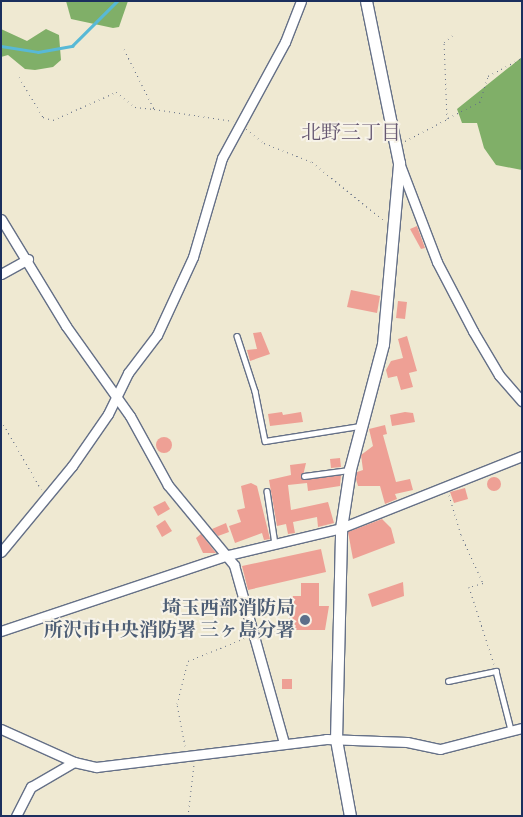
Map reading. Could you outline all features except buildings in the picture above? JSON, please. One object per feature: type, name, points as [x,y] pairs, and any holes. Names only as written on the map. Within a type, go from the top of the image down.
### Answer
[{"type":"street","points":[[1,552],[118,399],[128,373],[171,309],[193,257],[222,158],[238,122],[285,42],[302,1]]},
{"type":"street","points":[[350,816],[336,740],[341,528],[350,470],[383,344],[395,234],[399,163],[398,145],[366,1]]},
{"type":"street","points":[[399,163],[447,282],[499,375],[522,401]]},
{"type":"street","points":[[1,219],[28,259],[66,326],[118,399],[168,485],[228,555],[255,633],[284,743]]},
{"type":"street","points":[[1,274],[28,259]]},
{"type":"street","points":[[1,631],[228,555],[341,528],[522,456]]},
{"type":"street","points":[[1,728],[74,762],[109,767],[284,743],[336,740],[407,742],[434,750],[522,728]]},
{"type":"street","points":[[16,816],[31,787],[74,762]]},
{"type":"lane","points":[[237,336],[255,391],[265,441],[361,426]]},
{"type":"lane","points":[[304,476],[350,470]]},
{"type":"lane","points":[[267,491],[275,544]]},
{"type":"lane","points":[[448,681],[496,671],[511,730]]},
{"type":"path","points":[[447,119],[444,42],[453,35]]},
{"type":"path","points":[[124,49],[154,109]]},
{"type":"path","points":[[398,145],[480,102],[488,76],[522,58]]},
{"type":"path","points":[[19,77],[43,117],[53,120],[116,92],[135,107],[238,122],[264,143],[312,162],[339,187],[372,207],[395,234]]},
{"type":"path","points":[[1,420],[45,496]]},
{"type":"path","points":[[447,487],[461,535],[483,583],[469,587],[496,671]]},
{"type":"path","points":[[188,816],[191,756],[176,704],[188,661],[255,633]]},
{"type":"green space","points":[[66,1],[128,1],[119,27],[113,28],[71,19]]},
{"type":"green space","points":[[1,29],[27,41],[46,29],[59,35],[61,60],[53,67],[35,70],[25,69],[8,55],[1,57]]},
{"type":"green space","points":[[522,57],[522,170],[496,165],[484,148],[477,123],[462,123],[457,109]]},
{"type":"waterway","points":[[1,46],[38,52],[72,46],[117,1]]},
{"type":"place","name":"埼玉西部消防局 所沢市中央消防署 三ヶ島分署","points":[[305,620]]},
{"type":"district","name":"北野三丁目","points":[[351,133]]}]
